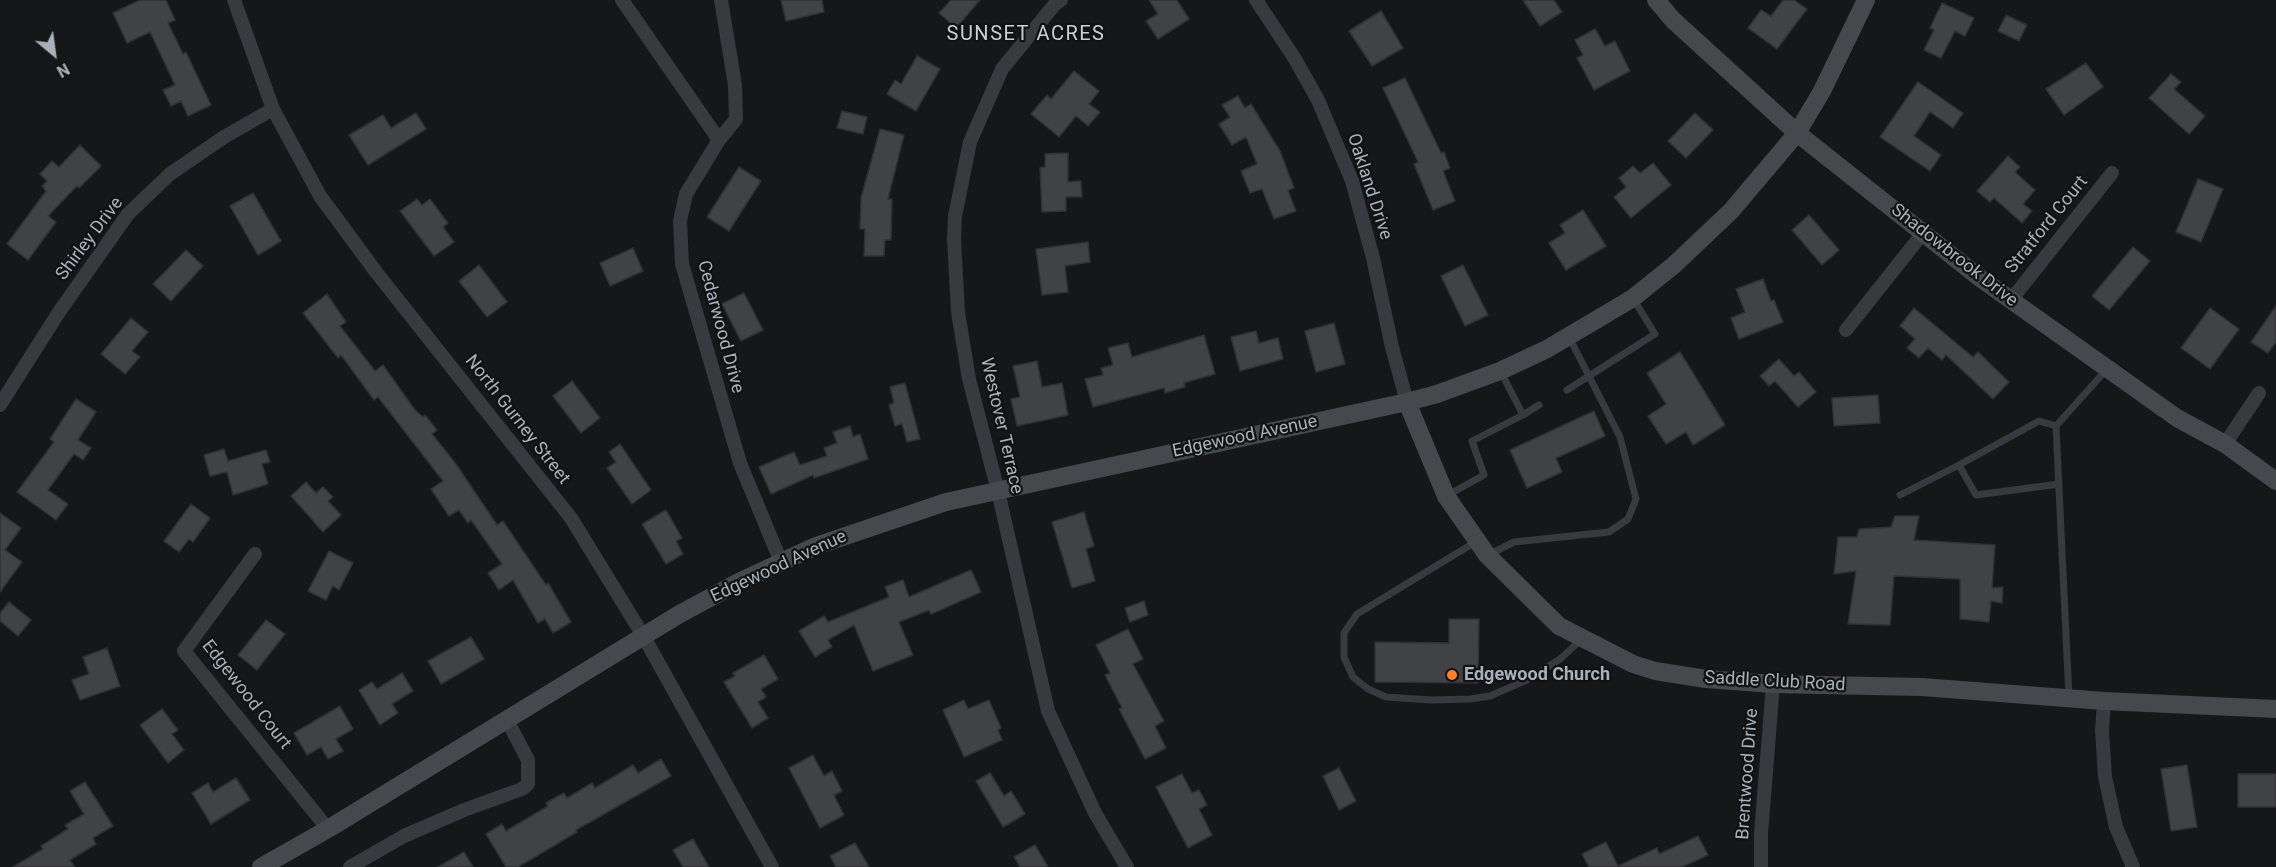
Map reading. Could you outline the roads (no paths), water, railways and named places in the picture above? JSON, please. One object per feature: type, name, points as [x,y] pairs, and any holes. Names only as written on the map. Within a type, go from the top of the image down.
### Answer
[{"type":"street","name":"North Gurney Street","points":[[234,0],[273,109],[320,196],[376,272],[571,518],[644,637],[772,867]]},
{"type":"street","points":[[622,0],[719,140]]},
{"type":"street","name":"Cedarwood Drive","points":[[721,0],[730,47],[736,119],[719,140],[686,194],[680,220],[682,264],[740,463],[781,562]]},
{"type":"street","name":"Westover Terrace","points":[[1060,0],[1002,69],[970,142],[955,216],[958,312],[969,379],[998,491],[1048,711],[1095,813],[1127,867]]},
{"type":"street","name":"Oakland Drive","points":[[1256,0],[1295,59],[1318,100],[1352,181],[1407,402]]},
{"type":"street","name":"Shadowbrook Drive","points":[[1656,0],[1673,20],[1797,133],[1923,233],[2107,369],[2177,418],[2225,444],[2276,481]]},
{"type":"street","name":"Edgewood Avenue","points":[[261,867],[328,829],[678,615],[816,546],[910,513],[998,491],[1437,394],[1500,371],[1569,336],[1633,298],[1674,265],[1731,211],[1797,133],[1822,91],[1866,0]]},
{"type":"street","name":"Shirley Drive","points":[[0,405],[59,312],[128,214],[170,174],[224,137],[273,109]]},
{"type":"street","name":"Stratford Court","points":[[2011,300],[2112,173]]},
{"type":"street","points":[[1846,330],[1923,233]]},
{"type":"street","points":[[2225,444],[2259,393]]},
{"type":"street","name":"Saddle Club Road","points":[[1407,402],[1446,496],[1482,548],[1559,626],[1633,664],[1655,671],[1706,679],[1773,684],[1922,687],[2069,698],[2276,709]]},
{"type":"street","name":"Edgewood Court","points":[[255,554],[184,651],[328,829]]},
{"type":"street","name":"Brentwood Drive","points":[[1761,867],[1761,834],[1773,684]]},
{"type":"street","points":[[2104,700],[2102,730],[2105,777],[2116,827],[2133,867]]},
{"type":"street","points":[[350,867],[404,836],[464,810],[522,789],[528,784],[528,760],[507,720]]},
{"type":"lane","points":[[1568,390],[1655,334],[1633,298]]},
{"type":"lane","points":[[1569,336],[1620,437],[1636,499],[1628,519],[1609,532],[1514,542],[1482,548],[1357,614],[1344,633],[1344,657],[1353,677],[1368,689],[1386,697],[1431,700],[1480,698],[1527,680],[1560,659],[1582,639]]},
{"type":"lane","points":[[2069,698],[2056,426],[2107,369]]},
{"type":"lane","points":[[1500,371],[1523,416]]},
{"type":"lane","points":[[1446,496],[1484,475],[1472,441],[1523,416],[1539,405]]},
{"type":"lane","points":[[1900,495],[2039,421],[2056,426]]},
{"type":"lane","points":[[1959,465],[1976,495],[2059,484]]},
{"type":"place","name":"Edgewood Church","points":[[1452,675]]},
{"type":"district","name":"SUNSET ACRES","points":[[1026,35]]}]
